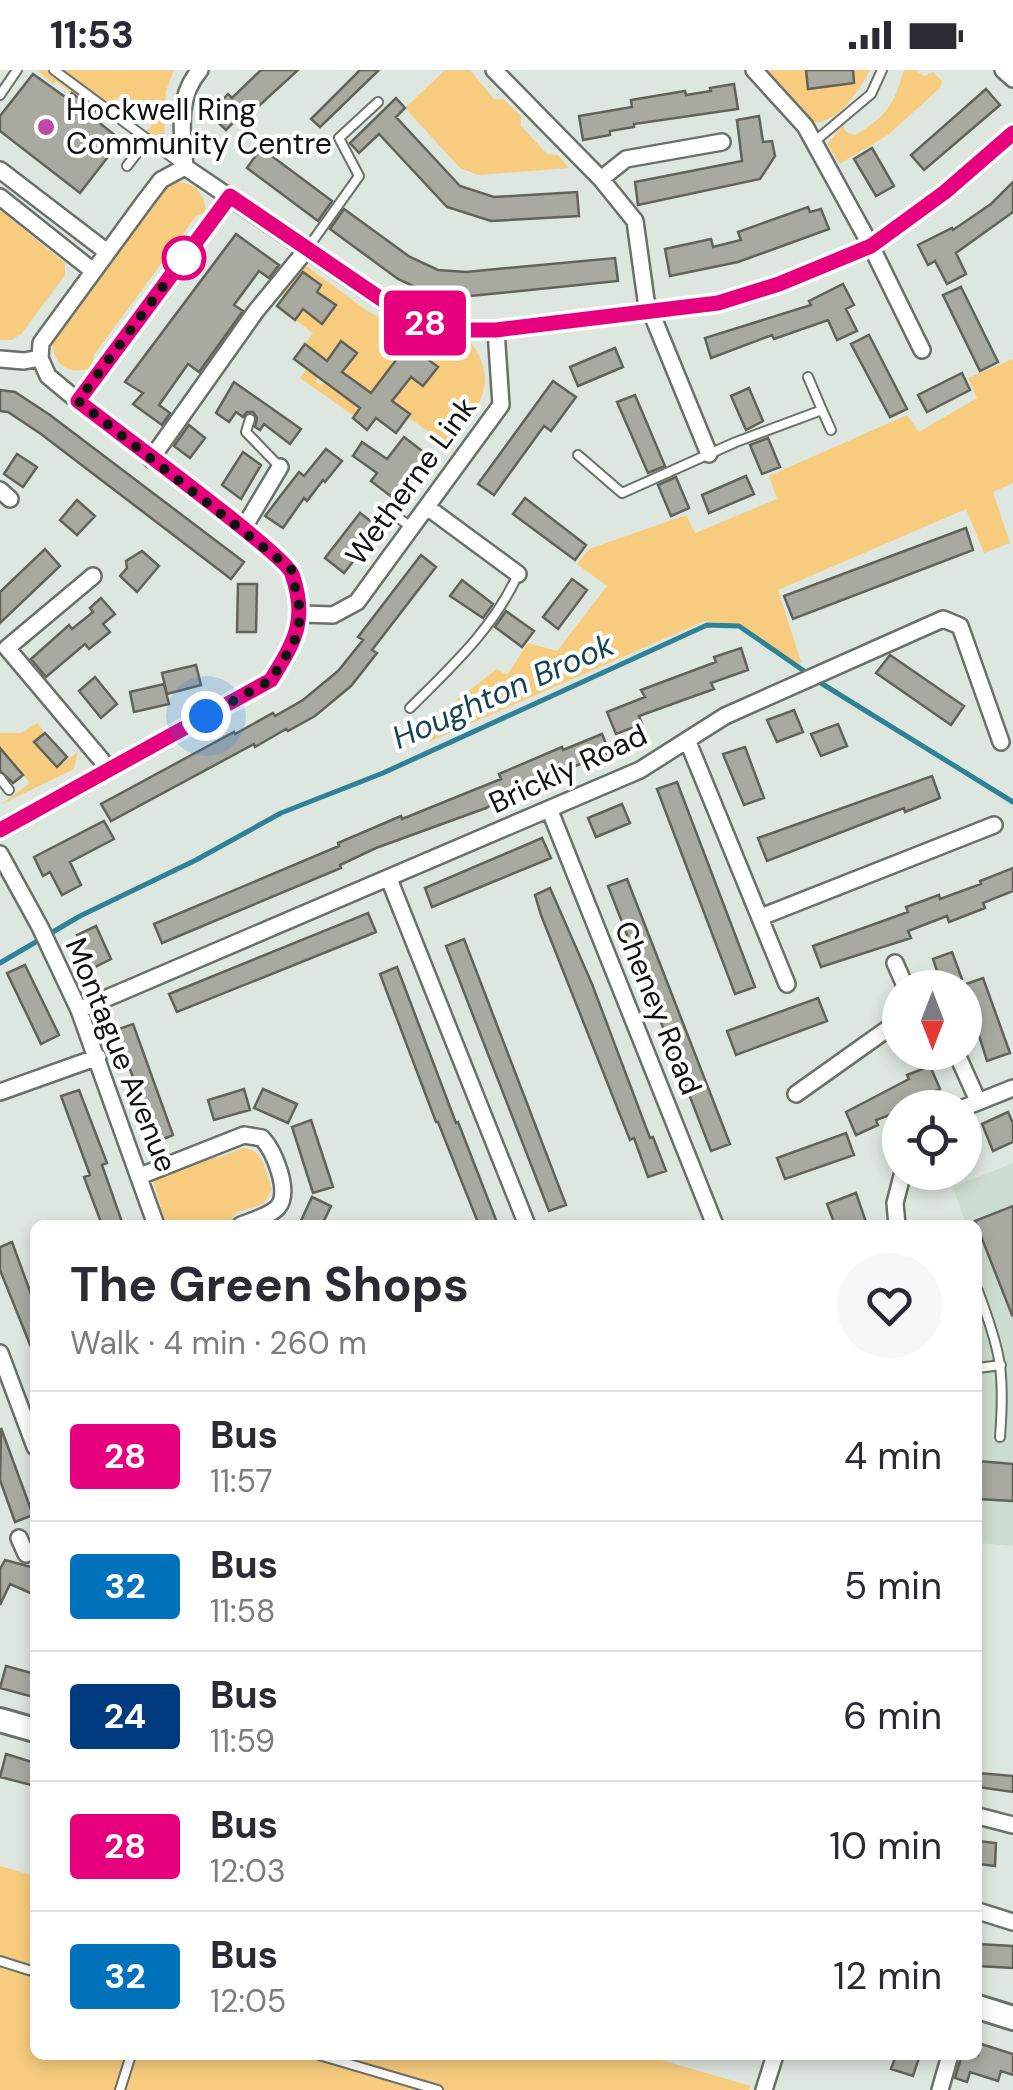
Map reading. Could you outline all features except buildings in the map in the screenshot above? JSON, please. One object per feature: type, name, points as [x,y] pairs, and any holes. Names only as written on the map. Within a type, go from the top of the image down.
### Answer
[{"type":"main road","points":[[0,1720],[30,1729]]},
{"type":"main road","points":[[982,2008],[1013,2018]]},
{"type":"street","points":[[185,167],[181,118],[188,83],[200,70]]},
{"type":"street","points":[[494,70],[601,179],[635,221],[646,300],[709,454]]},
{"type":"street","points":[[754,70],[805,126],[922,350]]},
{"type":"street","points":[[1003,70],[1013,80]]},
{"type":"street","points":[[185,167],[412,320],[459,330],[496,330],[718,303],[779,284],[871,246],[945,192],[1013,133]]},
{"type":"street","points":[[601,179],[626,159],[722,142]]},
{"type":"street","points":[[0,830],[271,680],[294,643],[301,614],[291,569],[48,376],[40,358],[41,344],[161,180],[185,167]]},
{"type":"street","points":[[0,170],[107,252]]},
{"type":"street","points":[[0,196],[92,271]]},
{"type":"street","points":[[78,401],[230,196]]},
{"type":"street","points":[[151,459],[256,310],[307,249]]},
{"type":"street","name":"Wetherne Link","points":[[301,614],[333,615],[357,602],[500,405],[496,330]]},
{"type":"street","points":[[0,358],[40,358]]},
{"type":"street","points":[[242,529],[280,467]]},
{"type":"street","points":[[427,507],[518,574]]},
{"type":"street","points":[[92,576],[8,648],[109,770]]},
{"type":"street","name":"Brickly Road","points":[[79,1010],[550,811],[640,770],[725,716],[943,619],[960,626],[1001,742]]},
{"type":"street","points":[[688,742],[787,984]]},
{"type":"street","name":"Cheney Road","points":[[550,811],[713,1220]]},
{"type":"street","points":[[760,917],[994,825]]},
{"type":"street","name":"Montague Avenue","points":[[0,854],[79,1010],[154,1220]]},
{"type":"street","points":[[389,879],[525,1220]]},
{"type":"street","points":[[895,963],[898,970]]},
{"type":"street","points":[[796,1094],[882,1033]]},
{"type":"street","points":[[0,1092],[98,1057]]},
{"type":"street","points":[[982,1100],[1013,1088]]},
{"type":"street","points":[[140,1176],[244,1135],[262,1138],[271,1150],[283,1192],[276,1210],[253,1220]]},
{"type":"street","points":[[897,1220],[898,1190]]},
{"type":"street","points":[[0,1353],[30,1434]]},
{"type":"street","points":[[18,1538],[26,1554],[30,1552]]},
{"type":"street","points":[[982,1817],[1013,1825]]},
{"type":"street","points":[[982,1911],[1013,1922]]},
{"type":"street","points":[[764,2090],[773,2060]]},
{"type":"street","points":[[940,2090],[949,2060]]},
{"type":"lane","points":[[0,95],[17,70]]},
{"type":"lane","points":[[54,70],[185,167]]},
{"type":"lane","points":[[814,142],[871,94],[882,70]]},
{"type":"lane","points":[[307,249],[359,176],[339,138],[378,102]]},
{"type":"lane","points":[[127,166],[146,140]]},
{"type":"lane","points":[[808,376],[831,430]]},
{"type":"lane","points":[[578,455],[622,493],[822,410]]},
{"type":"lane","points":[[250,418],[246,432],[280,467]]},
{"type":"lane","points":[[396,516],[412,528]]},
{"type":"lane","points":[[410,708],[473,645],[507,599],[518,574]]},
{"type":"lane","points":[[0,778],[9,790]]},
{"type":"lane","points":[[982,1302],[999,1348],[1004,1388],[1000,1437]]},
{"type":"lane","points":[[982,1367],[1001,1364]]},
{"type":"lane","points":[[0,1961],[30,1970]]},
{"type":"lane","points":[[120,2090],[129,2060]]},
{"type":"lane","points":[[336,2060],[438,2090]]},
{"type":"shaded area","points":[[38,70],[174,70],[166,91],[164,140],[146,133],[152,124],[119,97],[102,111],[56,81],[53,84]]},
{"type":"shaded area","points":[[445,70],[470,70],[494,99],[503,99],[521,116],[521,126],[547,154],[558,155],[569,168],[478,175],[460,168],[405,108]]},
{"type":"shaded area","points":[[765,70],[806,70],[808,89],[854,83],[853,70],[870,70],[845,106],[817,123],[807,122]]},
{"type":"shaded area","points":[[904,70],[915,70],[924,76],[933,72],[942,81],[941,87],[889,134],[840,164],[827,144],[843,125],[846,132],[855,135],[875,122],[893,101]]},
{"type":"shaded area","points":[[179,182],[199,192],[206,214],[197,215],[94,355],[92,368],[75,370],[63,366],[55,355],[52,338],[159,189]]},
{"type":"shaded area","points":[[0,210],[65,263],[65,275],[21,334],[11,340],[0,340]]},
{"type":"shaded area","points":[[305,265],[369,312],[420,336],[471,343],[480,358],[485,384],[476,409],[449,446],[392,401],[411,377],[423,386],[437,367],[394,334],[382,350],[396,360],[371,393],[342,372],[356,353],[341,342],[327,361],[305,344],[313,333],[295,320],[303,309],[322,323],[335,306],[317,292],[321,285],[302,271],[284,297],[278,292],[298,267]]},
{"type":"shaded area","points":[[1013,359],[1013,483],[993,492],[1010,543],[984,553],[966,509],[778,590],[801,662],[797,664],[742,625],[705,621],[429,742],[419,729],[497,669],[507,675],[528,643],[557,651],[607,586],[577,564],[589,549],[686,515],[695,533],[777,499],[769,476],[907,415],[919,432],[977,398],[968,378]]},
{"type":"shaded area","points":[[307,368],[318,377],[316,382],[321,385],[324,381],[360,408],[354,416],[300,378]]},
{"type":"shaded area","points":[[37,723],[45,733],[34,743],[57,767],[78,752],[74,769],[0,805],[30,783],[0,748],[0,733],[21,733]]},
{"type":"shaded area","points":[[243,1148],[255,1152],[272,1190],[263,1204],[235,1213],[232,1220],[165,1220],[152,1177],[210,1154],[218,1158]]},
{"type":"shaded area","points":[[1013,1163],[1013,1546],[982,1543],[982,1220],[964,1220],[954,1190],[982,1190],[982,1175]]},
{"type":"shaded area","points":[[0,1866],[30,1875],[30,2060],[661,2060],[751,2086],[749,2090],[0,2090]]},
{"type":"waterway","name":"Houghton Brook","points":[[0,963],[80,916],[196,860],[281,813],[383,773],[707,625],[739,626],[807,673]]},
{"type":"waterway","name":"Houghton Brook","points":[[816,680],[1013,802]]},
{"type":"bus line","name":"28","points":[[0,830],[271,680],[294,643],[301,614],[291,569],[78,401],[230,196],[412,320],[459,330],[496,330],[718,303],[779,284],[871,246],[945,192],[1013,133]]},
{"type":"place","name":"Hockwell Ring Community Centre","points":[[46,127]]},
{"type":"route","points":[[184,258],[78,401],[291,569],[301,614],[294,643],[271,680],[206,716]]}]
